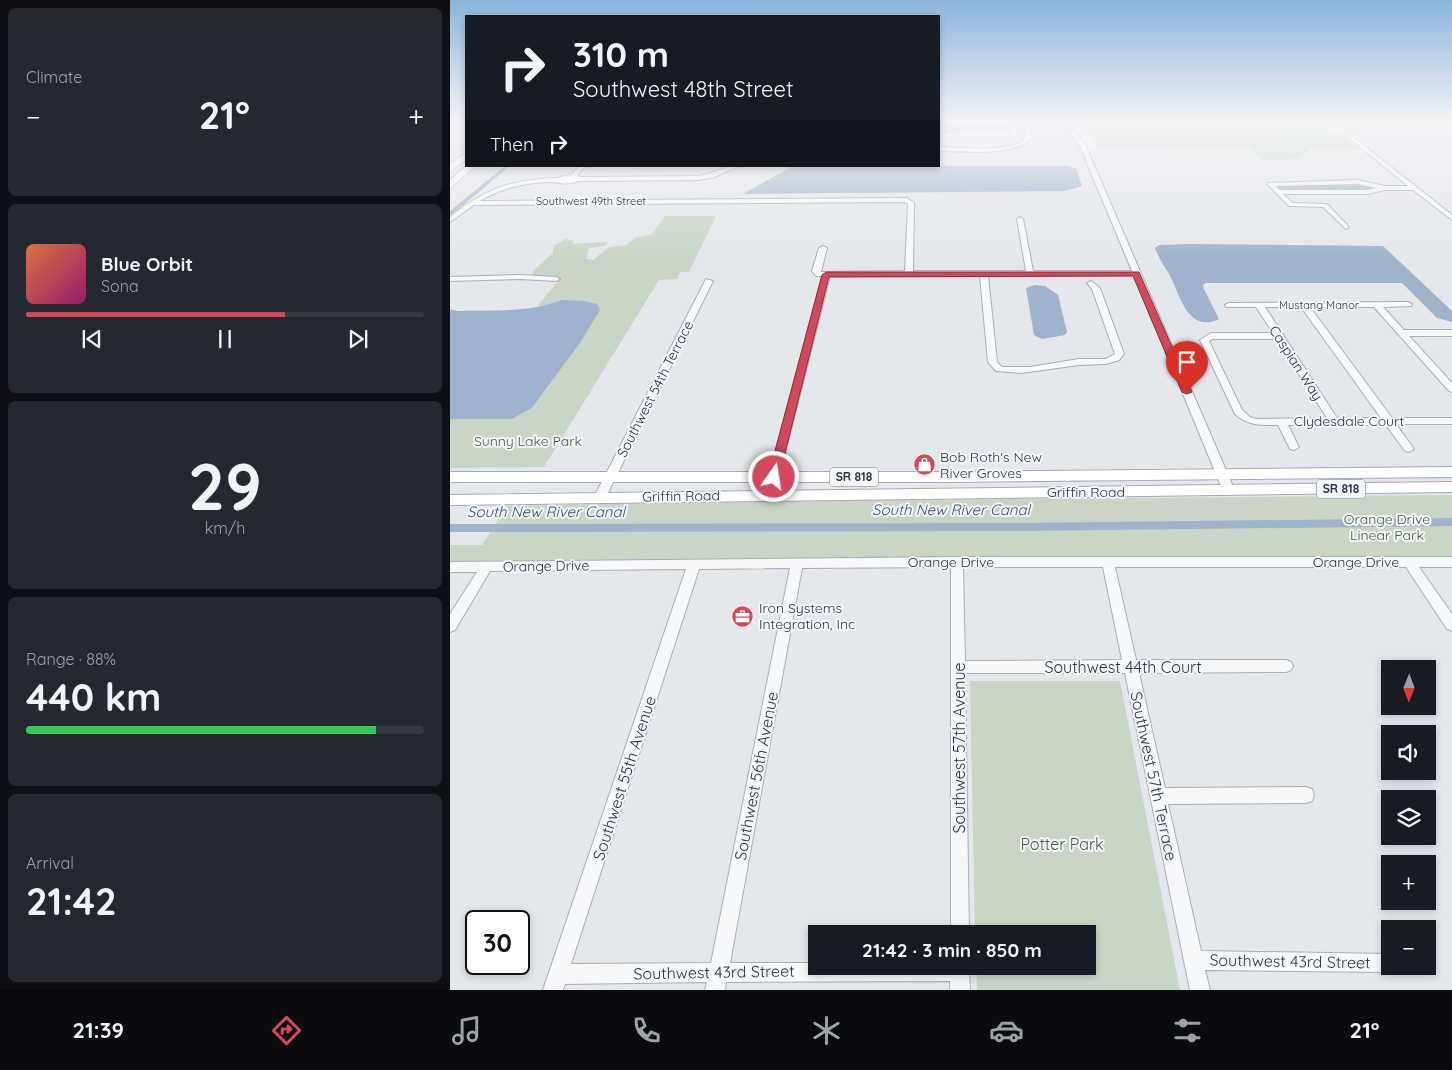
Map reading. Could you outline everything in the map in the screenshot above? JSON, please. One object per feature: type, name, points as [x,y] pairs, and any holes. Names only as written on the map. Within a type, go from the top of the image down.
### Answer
[{"type":"highway","points":[[450,178],[464,167]]},
{"type":"highway","points":[[450,185],[471,167]]},
{"type":"main road","name":"Griffin Road","points":[[450,477],[951,477],[1452,472]]},
{"type":"main road","points":[[965,492],[969,484],[974,481],[992,476]]},
{"type":"main road","points":[[905,492],[942,485],[951,477]]},
{"type":"main road","points":[[1388,488],[1390,482],[1452,481]]},
{"type":"main road","name":"Griffin Road","points":[[450,500],[905,492],[1229,491],[1452,487]]},
{"type":"street","points":[[575,178],[582,167]]},
{"type":"street","points":[[450,220],[487,192],[508,184],[529,180],[698,178],[713,176],[732,167]]},
{"type":"street","points":[[1092,167],[1229,491]]},
{"type":"street","points":[[1387,167],[1452,218]]},
{"type":"street","points":[[1346,228],[1325,205],[1291,205],[1270,184],[1356,182],[1385,188],[1413,188]]},
{"type":"street","points":[[1280,192],[1368,192],[1385,188]]},
{"type":"street","name":"Southwest 49th Street","points":[[472,203],[907,200],[911,203],[912,228],[909,274]]},
{"type":"street","points":[[1020,219],[1030,274]]},
{"type":"street","points":[[823,248],[816,271],[819,274],[826,275],[1136,273]]},
{"type":"street","points":[[984,274],[994,362],[999,369],[1012,371],[1046,369],[1080,362],[1108,361],[1117,358],[1120,354],[1096,288],[1091,283]]},
{"type":"street","points":[[774,477],[826,275]]},
{"type":"street","points":[[450,279],[521,277],[556,279]]},
{"type":"street","name":"Southwest 54th Terrace","points":[[600,497],[709,281]]},
{"type":"street","points":[[1377,304],[1452,389]]},
{"type":"street","name":"Mustang Manor","points":[[1229,305],[1408,304]]},
{"type":"street","name":"Caspian Way","points":[[1259,305],[1334,422]]},
{"type":"street","points":[[1304,305],[1409,449]]},
{"type":"street","points":[[1403,333],[1452,333]]},
{"type":"street","name":"Clydesdale Court","points":[[1279,336],[1211,336],[1205,338],[1206,346],[1238,412],[1246,419],[1256,422],[1389,421],[1451,424]]},
{"type":"street","points":[[1280,422],[1294,447]]},
{"type":"street","name":"Orange Drive","points":[[450,567],[957,562],[1452,562]]},
{"type":"street","name":"Southwest 57th Avenue","points":[[957,562],[960,925]]},
{"type":"street","name":"Southwest 57th Terrace","points":[[1108,562],[1160,796],[1200,990]]},
{"type":"street","points":[[1410,562],[1452,625]]},
{"type":"street","name":"Southwest 56th Avenue","points":[[717,981],[797,563]]},
{"type":"street","name":"Southwest 55th Avenue","points":[[556,982],[694,564]]},
{"type":"street","points":[[450,626],[486,567]]},
{"type":"street","name":"Southwest 44th Court","points":[[959,667],[1286,666]]},
{"type":"street","points":[[1160,796],[1306,795]]},
{"type":"street","name":"Southwest 43rd Street","points":[[1193,960],[1381,963]]},
{"type":"street","name":"Southwest 43rd Street","points":[[556,982],[717,981],[829,975]]},
{"type":"street","points":[[960,975],[960,990]]},
{"type":"green space","name":"Sunny Lake Park","points":[[665,216],[716,216],[689,272],[680,272],[677,279],[659,280],[544,467],[450,468],[450,419],[512,419],[532,408],[580,343],[599,310],[597,304],[561,300],[548,305],[537,306],[561,278],[532,275],[534,270],[553,253],[553,246],[566,239],[574,241],[572,244],[608,242],[604,246],[589,248],[586,259],[593,260],[609,247],[626,245],[635,238],[652,234]]},
{"type":"green space","name":"Orange Drive Linear Park","points":[[1452,495],[1452,558],[762,559],[450,563],[450,545],[482,545],[507,506],[794,501]]},
{"type":"green space","name":"Potter Park","points":[[970,681],[1120,681],[1180,990],[977,990],[976,975],[1096,975],[1096,925],[975,925]]},
{"type":"water","points":[[791,167],[1071,167],[1076,169],[1082,186],[1065,191],[743,194]]},
{"type":"water","points":[[1277,184],[1360,184],[1377,188],[1367,191],[1284,190],[1279,189]]},
{"type":"water","points":[[1159,245],[1383,246],[1452,311],[1452,322],[1437,318],[1402,283],[1206,283],[1203,285],[1204,289],[1219,319],[1208,322],[1200,321],[1193,317],[1182,302],[1155,248]]},
{"type":"water","points":[[1035,285],[1045,286],[1058,295],[1067,332],[1065,335],[1042,339],[1034,335],[1026,288]]},
{"type":"water","points":[[561,300],[585,301],[597,304],[600,310],[580,343],[532,408],[512,419],[450,419],[450,309],[457,311],[496,311],[523,309]]},
{"type":"waterway","points":[[450,214],[507,167]]},
{"type":"waterway","name":"South New River Canal","points":[[450,528],[1026,527],[1452,522]]},
{"type":"place","name":"Bob Roth's New River Groves","points":[[924,465]]},
{"type":"place","name":"Iron Systems Integration, Inc","points":[[743,616]]},
{"type":"route","points":[[774,477],[826,275],[1136,273],[1187,392]]}]
